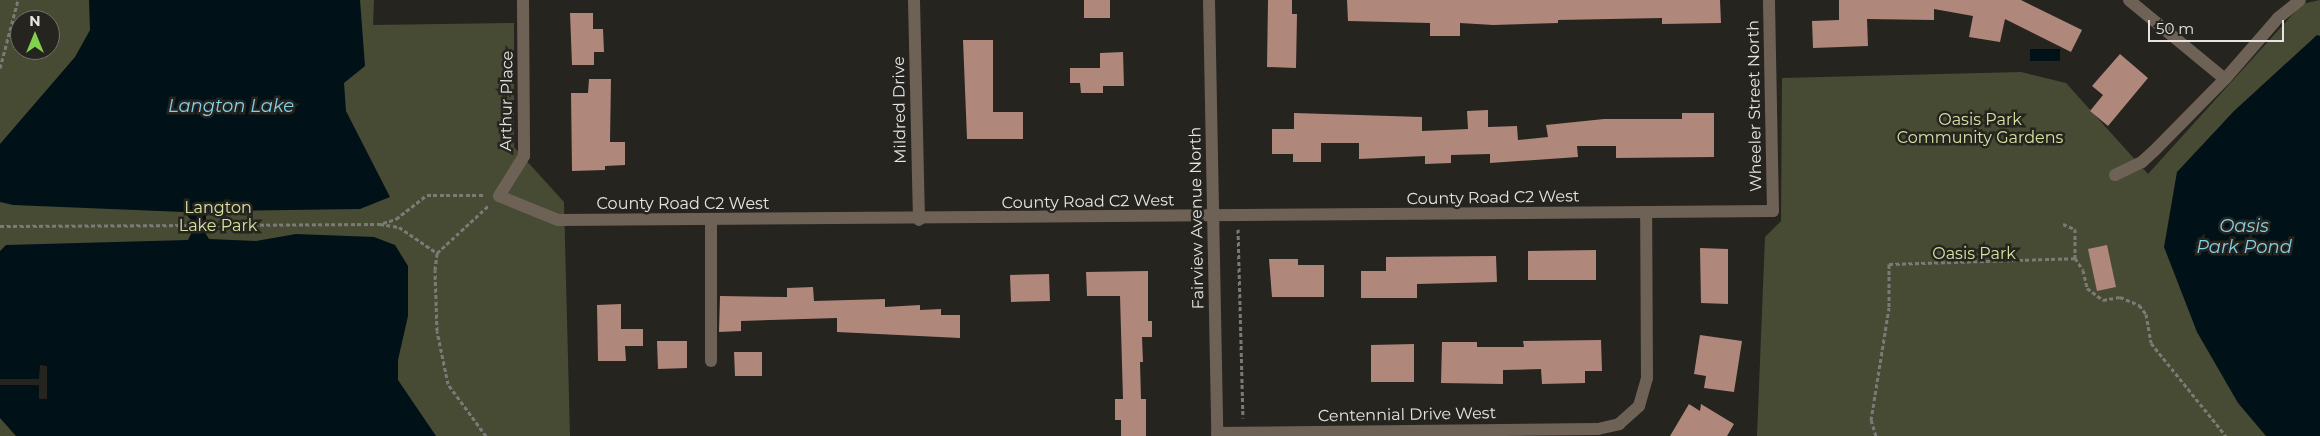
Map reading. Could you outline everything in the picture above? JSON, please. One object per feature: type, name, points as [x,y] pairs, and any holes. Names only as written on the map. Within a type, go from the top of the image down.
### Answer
[{"type":"street","name":"Arthur Place","points":[[498,196],[524,156],[523,0]]},
{"type":"street","name":"Mildred Drive","points":[[914,0],[919,220]]},
{"type":"street","name":"Fairview Avenue North","points":[[1209,0],[1217,435]]},
{"type":"street","name":"Wheeler Street North","points":[[1769,0],[1773,211]]},
{"type":"street","points":[[2129,0],[2225,79]]},
{"type":"street","points":[[2115,175],[2142,162],[2225,79],[2278,18],[2291,0]]},
{"type":"street","points":[[2278,18],[2300,0]]},
{"type":"street","name":"County Road C2 West","points":[[498,196],[558,220],[919,220],[1773,211]]},
{"type":"street","name":"Centennial Drive West","points":[[1217,435],[1243,433],[1598,429],[1619,424],[1631,416],[1646,393],[1646,212]]},
{"type":"street","points":[[711,361],[712,220]]},
{"type":"path","points":[[0,68],[18,0]]},
{"type":"path","points":[[380,224],[396,219],[427,195],[498,196]]},
{"type":"path","points":[[486,436],[448,384],[438,332],[438,253],[498,196]]},
{"type":"path","points":[[1237,216],[1243,433]]},
{"type":"path","points":[[0,226],[380,224],[399,226],[438,253]]},
{"type":"path","points":[[2062,224],[2074,229],[2075,258],[2083,270],[2087,288],[2103,300],[2120,297],[2139,305],[2146,314],[2151,343],[2226,436]]},
{"type":"path","points":[[1876,436],[1871,420],[1889,307],[1889,264],[2075,258]]},
{"type":"green space","name":"Langton Lake","points":[[0,0],[374,0],[373,25],[514,23],[514,147],[564,202],[570,436],[0,436]]},
{"type":"green space","name":"Oasis Park","points":[[2320,0],[2320,436],[1757,436],[1765,237],[1781,221],[1782,78],[2021,72],[2066,83],[2148,174],[2302,4]]},
{"type":"water","name":"Langton Lake","points":[[89,0],[360,0],[365,66],[344,83],[346,111],[390,197],[360,209],[211,211],[206,216],[206,234],[209,239],[256,241],[296,234],[374,237],[395,245],[408,266],[408,316],[398,360],[398,380],[436,436],[16,436],[0,418],[0,251],[6,245],[188,240],[191,234],[191,220],[184,212],[13,205],[0,202],[0,144],[75,57],[90,30]]},
{"type":"water","name":"Oasis Park Pond","points":[[2317,35],[2320,36],[2320,436],[2266,436],[2238,403],[2197,332],[2164,247],[2177,172],[2234,111]]},
{"type":"water","points":[[2030,49],[2060,49],[2060,61],[2030,61]]},
{"type":"pier","points":[[40,365],[47,366],[47,399],[39,399],[39,385],[0,385],[0,379],[39,379]]},
{"type":"building","points":[[1084,0],[1110,0],[1110,18],[1084,18]]},
{"type":"building","points":[[1268,0],[1292,0],[1292,14],[1297,14],[1296,68],[1267,67]]},
{"type":"building","points":[[1347,0],[1720,0],[1721,23],[1662,24],[1662,18],[1558,20],[1558,23],[1493,25],[1460,23],[1460,36],[1430,36],[1430,23],[1348,21]]},
{"type":"building","points":[[1839,0],[2021,0],[2082,30],[2071,52],[2005,19],[2000,42],[1969,37],[1973,16],[1934,9],[1934,20],[1867,19],[1868,46],[1813,48],[1812,21],[1839,20]]},
{"type":"building","points":[[570,13],[593,13],[593,29],[603,29],[604,52],[594,52],[594,65],[572,65]]},
{"type":"building","points":[[963,40],[993,40],[993,112],[1023,112],[1023,139],[967,139]]},
{"type":"building","points":[[1123,52],[1124,86],[1103,86],[1103,93],[1081,93],[1080,83],[1070,83],[1070,68],[1100,68],[1100,53]]},
{"type":"building","points":[[2120,54],[2148,78],[2108,126],[2090,111],[2103,95],[2092,86]]},
{"type":"building","points":[[589,79],[611,79],[610,142],[625,142],[625,165],[605,166],[605,170],[572,171],[571,93],[588,93]]},
{"type":"building","points":[[1488,110],[1488,127],[1517,126],[1518,140],[1548,137],[1546,125],[1604,119],[1682,119],[1682,113],[1714,113],[1714,157],[1616,158],[1616,146],[1577,146],[1578,157],[1490,163],[1490,154],[1451,155],[1451,163],[1425,164],[1425,156],[1359,159],[1359,143],[1321,143],[1321,162],[1293,162],[1293,154],[1272,154],[1272,129],[1294,129],[1294,113],[1422,117],[1422,131],[1468,129],[1467,111]]},
{"type":"building","points":[[2107,245],[2116,287],[2097,291],[2088,249]]},
{"type":"building","points":[[1700,248],[1728,249],[1728,304],[1701,303]]},
{"type":"building","points":[[1596,250],[1596,280],[1528,280],[1528,251]]},
{"type":"building","points":[[1496,256],[1497,282],[1417,284],[1417,298],[1361,298],[1361,271],[1386,271],[1386,257]]},
{"type":"building","points":[[1269,259],[1298,259],[1298,265],[1324,265],[1324,297],[1272,297]]},
{"type":"building","points":[[1148,271],[1148,321],[1152,321],[1152,337],[1142,337],[1143,362],[1140,362],[1141,399],[1146,399],[1146,436],[1121,436],[1121,420],[1115,420],[1115,399],[1123,399],[1120,296],[1087,296],[1086,272]]},
{"type":"building","points":[[1049,274],[1050,301],[1011,302],[1010,275]]},
{"type":"building","points":[[813,287],[814,301],[885,299],[885,307],[920,305],[920,310],[941,309],[941,315],[960,315],[960,338],[837,332],[837,318],[741,321],[741,331],[719,332],[720,296],[787,297],[787,288]]},
{"type":"building","points":[[621,304],[621,329],[643,329],[643,346],[625,346],[626,361],[598,361],[597,305]]},
{"type":"building","points":[[1700,335],[1742,341],[1734,392],[1704,388],[1706,376],[1694,374]]},
{"type":"building","points":[[1601,340],[1602,371],[1585,371],[1585,383],[1542,384],[1541,369],[1503,370],[1503,384],[1441,383],[1442,342],[1477,342],[1477,347],[1524,347],[1523,341]]},
{"type":"building","points":[[657,341],[687,341],[687,368],[658,369]]},
{"type":"building","points":[[1414,344],[1414,382],[1371,382],[1371,345]]},
{"type":"building","points":[[734,352],[762,352],[762,376],[735,376]]},
{"type":"building","points":[[1689,404],[1700,411],[1701,404],[1734,424],[1727,436],[1670,436]]},
{"type":"park label","name":"Oasis Park Community Gardens","points":[[1980,129]]},
{"type":"park label","name":"Langton Lake Park","points":[[218,217]]}]
